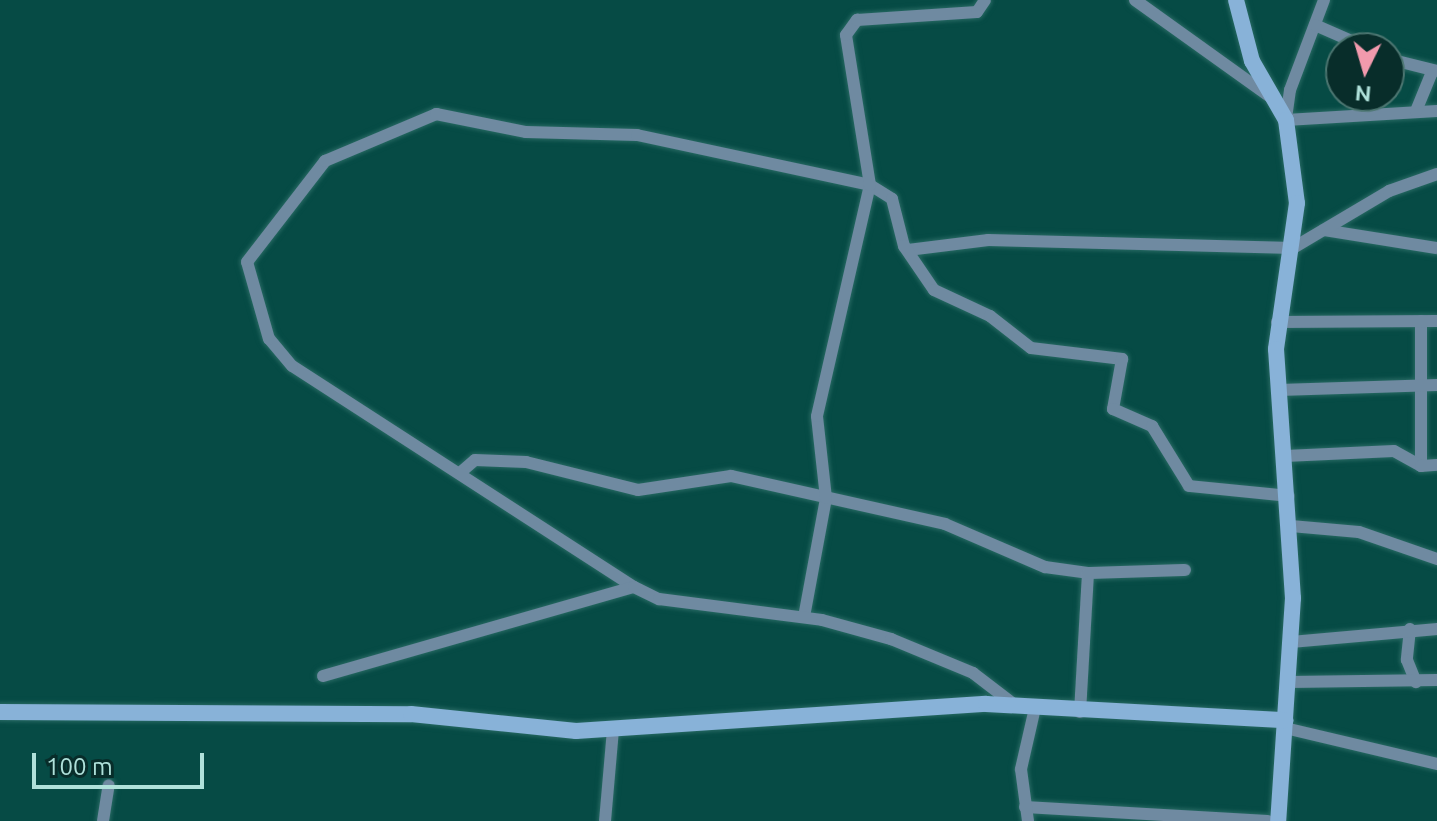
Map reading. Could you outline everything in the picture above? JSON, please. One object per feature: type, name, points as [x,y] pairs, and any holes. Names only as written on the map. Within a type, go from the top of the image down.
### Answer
[{"type":"main road","points":[[1236,0],[1252,61],[1286,120],[1297,203],[1293,248],[1277,322],[1279,390],[1291,526],[1291,642],[1278,821]]},
{"type":"main road","points":[[0,712],[315,711],[613,730],[1016,706],[1285,724]]},
{"type":"street","points":[[804,617],[826,498],[817,416],[870,185],[846,35],[857,20],[977,12],[985,0]]},
{"type":"street","points":[[1135,0],[1278,102]]},
{"type":"street","points":[[1324,0],[1286,120],[1437,111]]},
{"type":"street","points":[[1315,25],[1331,32]]},
{"type":"street","points":[[1405,63],[1435,71],[1416,111]]},
{"type":"street","points":[[1016,706],[973,673],[926,651],[804,617],[659,599],[634,587],[461,472],[292,366],[269,339],[247,262],[325,161],[436,114],[526,132],[637,135],[870,185],[892,199],[908,250],[934,290],[990,316],[1031,348],[1122,359],[1113,409],[1152,426],[1189,486],[1289,496]]},
{"type":"street","points":[[908,250],[988,240],[1293,248],[1389,191],[1437,174]]},
{"type":"street","points":[[1324,230],[1437,248]]},
{"type":"street","points":[[1421,321],[1421,466]]},
{"type":"street","points":[[1277,322],[1437,321]]},
{"type":"street","points":[[1279,390],[1437,385]]},
{"type":"street","points":[[1285,456],[1394,451],[1421,466],[1437,465]]},
{"type":"street","points":[[461,472],[475,460],[526,462],[638,490],[731,476],[945,524],[1045,567],[1088,573],[1185,570]]},
{"type":"street","points":[[1291,526],[1359,532],[1437,559]]},
{"type":"street","points":[[1080,712],[1088,573]]},
{"type":"street","points":[[323,676],[634,587]]},
{"type":"street","points":[[1410,629],[1407,660],[1416,682]]},
{"type":"street","points":[[1291,642],[1437,629]]},
{"type":"street","points":[[1289,682],[1345,676],[1416,682],[1437,680]]},
{"type":"street","points":[[1028,821],[1021,769],[1035,708]]},
{"type":"street","points":[[1285,724],[1437,764]]},
{"type":"street","points":[[605,821],[613,730]]},
{"type":"street","points":[[103,821],[109,785]]},
{"type":"street","points":[[1025,807],[1268,821]]}]
